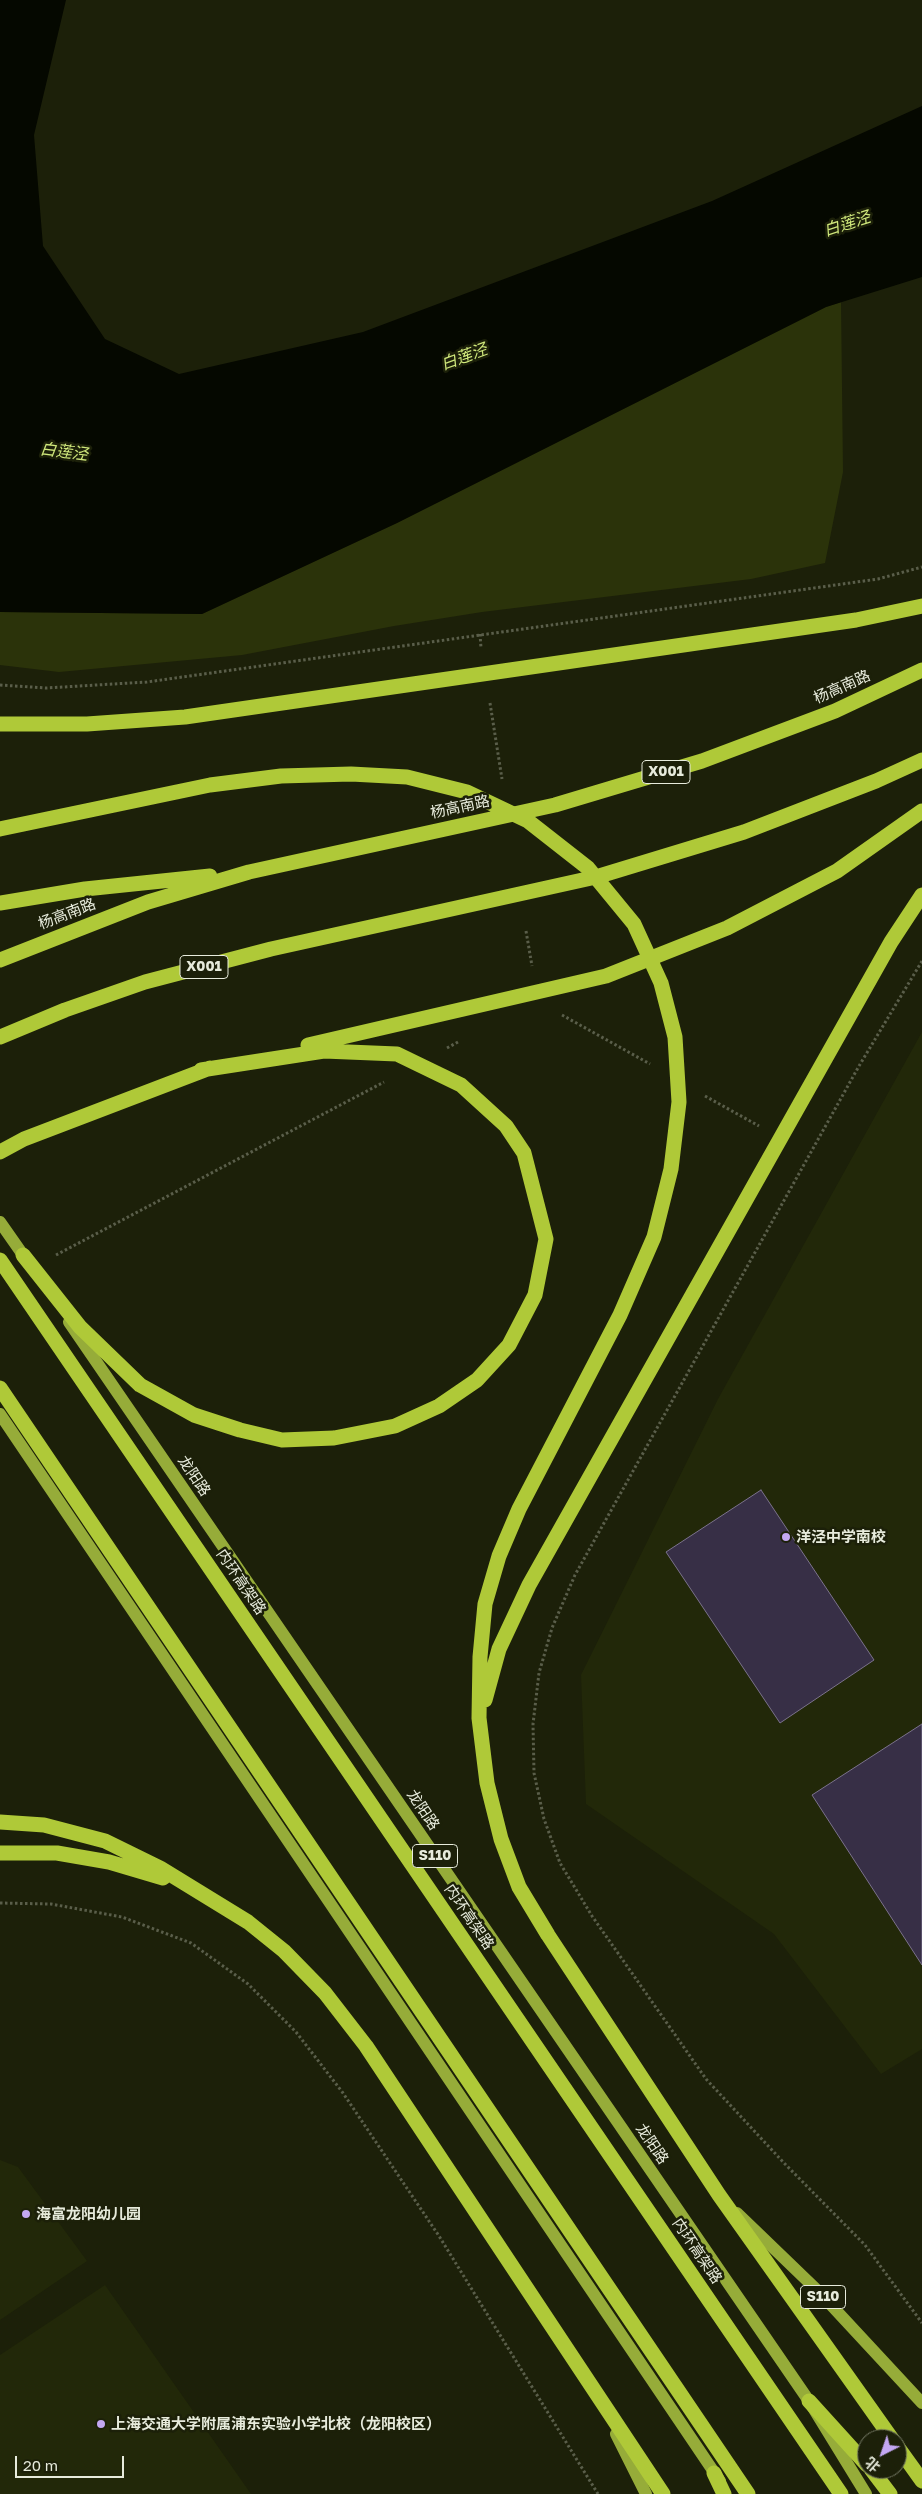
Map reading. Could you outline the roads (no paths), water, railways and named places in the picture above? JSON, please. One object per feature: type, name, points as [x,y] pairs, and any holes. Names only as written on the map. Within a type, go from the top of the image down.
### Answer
[{"type":"highway","points":[[0,724],[87,724],[185,717],[846,622],[922,606]]},
{"type":"highway","name":"杨高南路","points":[[0,960],[148,902],[249,872],[555,805],[702,761],[835,711],[922,670]]},
{"type":"highway","name":"X001","points":[[0,1037],[65,1010],[145,982],[271,949],[596,877],[735,835],[867,785],[922,760]]},
{"type":"highway","points":[[0,829],[210,785],[272,777],[351,774],[407,777],[466,792],[528,821],[588,868],[634,924],[661,983],[675,1037],[678,1102],[671,1169],[654,1237],[620,1315],[519,1509],[499,1556],[485,1604],[480,1657],[479,1718]]},
{"type":"highway","points":[[0,1152],[24,1139],[201,1070],[606,976],[727,928],[837,870],[922,811]]},
{"type":"highway","points":[[0,903],[85,889],[249,872]]},
{"type":"highway","points":[[479,1718],[499,1649],[529,1585],[588,1477],[891,942],[922,895]]},
{"type":"highway","points":[[23,1255],[80,1327],[140,1385],[194,1415],[240,1430],[282,1440],[334,1438],[395,1426],[439,1406],[477,1380],[509,1344],[535,1295],[546,1239],[524,1153],[506,1126],[461,1085],[397,1054],[324,1051],[201,1070]]},
{"type":"highway","name":"内环高架路","points":[[0,1260],[841,2494]]},
{"type":"highway","points":[[0,1388],[748,2494]]},
{"type":"highway","name":"S110","points":[[479,1718],[487,1783],[501,1839],[519,1886],[548,1935],[719,2195]]},
{"type":"highway","points":[[0,1822],[44,1825],[105,1841],[160,1868],[256,1928],[284,1951],[325,1993],[366,2046],[663,2494]]},
{"type":"highway","points":[[0,1853],[57,1853],[109,1862],[156,1875],[207,1897]]},
{"type":"highway","points":[[719,2195],[885,2429]]},
{"type":"highway","points":[[809,2401],[857,2454]]},
{"type":"highway","points":[[907,2460],[922,2481]]},
{"type":"highway","points":[[714,2473],[724,2494]]},
{"type":"highway","points":[[878,2479],[890,2494]]},
{"type":"main road","name":"龙阳路","points":[[0,1222],[809,2401],[866,2494]]},
{"type":"main road","points":[[0,1414],[714,2473],[731,2494]]},
{"type":"main road","name":"S110","points":[[719,2195],[819,2292],[922,2403]]},
{"type":"main road","points":[[591,2383],[646,2494]]},
{"type":"water","name":"白莲泾","points":[[0,0],[66,0],[34,135],[43,246],[105,339],[179,374],[363,332],[712,201],[922,106],[922,277],[826,307],[397,523],[202,614],[0,612]]},
{"type":"place","name":"洋泾中学南校","points":[[786,1537]]},
{"type":"place","name":"海富龙阳幼儿园","points":[[26,2214]]},
{"type":"place","name":"上海交通大学附属浦东实验小学北校（龙阳校区）","points":[[101,2424]]}]
